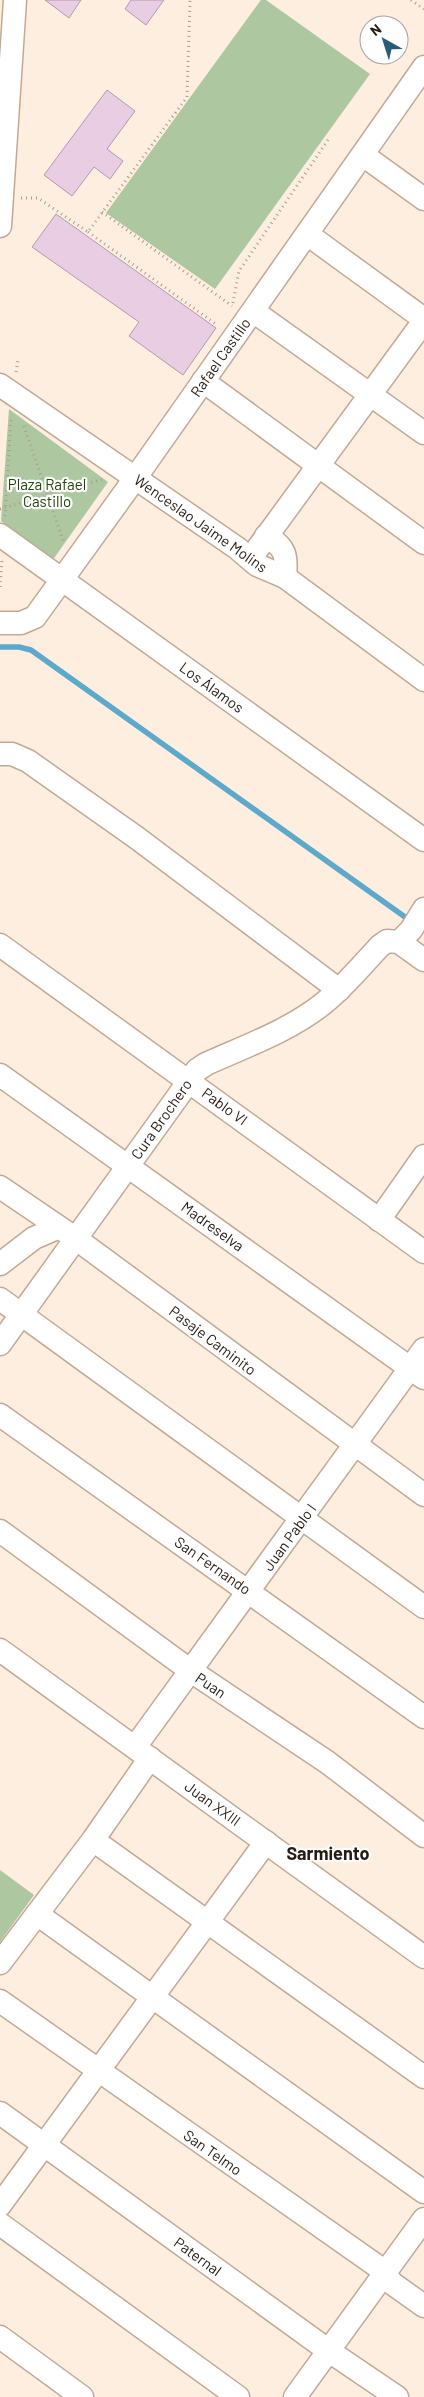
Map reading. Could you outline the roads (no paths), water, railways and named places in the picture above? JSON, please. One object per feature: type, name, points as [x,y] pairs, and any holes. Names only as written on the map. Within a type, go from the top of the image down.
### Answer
[{"type":"street","points":[[0,226],[4,113],[15,0]]},
{"type":"street","name":"Rafael Castillo","points":[[0,623],[21,623],[35,617],[67,573],[131,474],[203,381],[243,314],[307,234],[421,76]]},
{"type":"street","points":[[363,155],[424,199]]},
{"type":"street","points":[[250,559],[424,320],[307,234]]},
{"type":"street","points":[[243,314],[369,395],[424,433]]},
{"type":"street","points":[[203,381],[424,543]]},
{"type":"street","name":"Wenceslao Jaime Molins","points":[[7,389],[131,474],[268,572],[285,577],[424,680]]},
{"type":"street","points":[[266,536],[277,542],[284,551],[285,577]]},
{"type":"street","name":"Los Álamos","points":[[2,537],[67,573],[424,840]]},
{"type":"street","points":[[0,754],[12,754],[28,761],[137,838],[339,990]]},
{"type":"street","points":[[413,925],[424,960]]},
{"type":"street","name":"Cura Brochero","points":[[0,1344],[20,1314],[66,1233],[128,1165],[188,1079],[206,1064],[275,1034],[297,1022],[339,990],[380,946],[413,925]]},
{"type":"street","name":"Pablo VI","points":[[0,945],[188,1079],[424,1252]]},
{"type":"street","name":"Madreselva","points":[[0,1075],[417,1373]]},
{"type":"street","points":[[380,1220],[424,1156]]},
{"type":"street","name":"Pasaje Caminito","points":[[0,1187],[66,1233],[424,1496]]},
{"type":"street","points":[[0,1264],[34,1238],[66,1233]]},
{"type":"street","points":[[0,1299],[424,1607]]},
{"type":"street","name":"Juan Pablo I","points":[[0,1963],[93,1840],[191,1671],[355,1445],[417,1373],[424,1349]]},
{"type":"street","name":"San Fernando","points":[[0,1415],[424,1717]]},
{"type":"street","name":"Puan","points":[[0,1531],[191,1671],[327,1762],[424,1836]]},
{"type":"street","name":"Juan XXIII","points":[[0,1650],[422,1952]]},
{"type":"street","points":[[93,1840],[208,1920],[424,2077]]},
{"type":"street","points":[[0,2205],[151,1996],[266,1842]]},
{"type":"street","points":[[36,1914],[424,2192]]},
{"type":"street","name":"San Telmo","points":[[0,2001],[376,2266],[393,2284],[424,2306]]},
{"type":"street","name":"Paternal","points":[[0,2113],[329,2351],[398,2397]]},
{"type":"street","points":[[295,2397],[424,2219]]},
{"type":"street","points":[[0,2224],[238,2397]]},
{"type":"street","points":[[0,2337],[82,2397]]},
{"type":"waterway","points":[[0,647],[19,647],[31,650],[412,922]]},
{"type":"district","name":"Sarmiento","points":[[328,1853]]},
{"type":"park label","name":"Plaza Rafael Castillo","points":[[47,492]]}]
